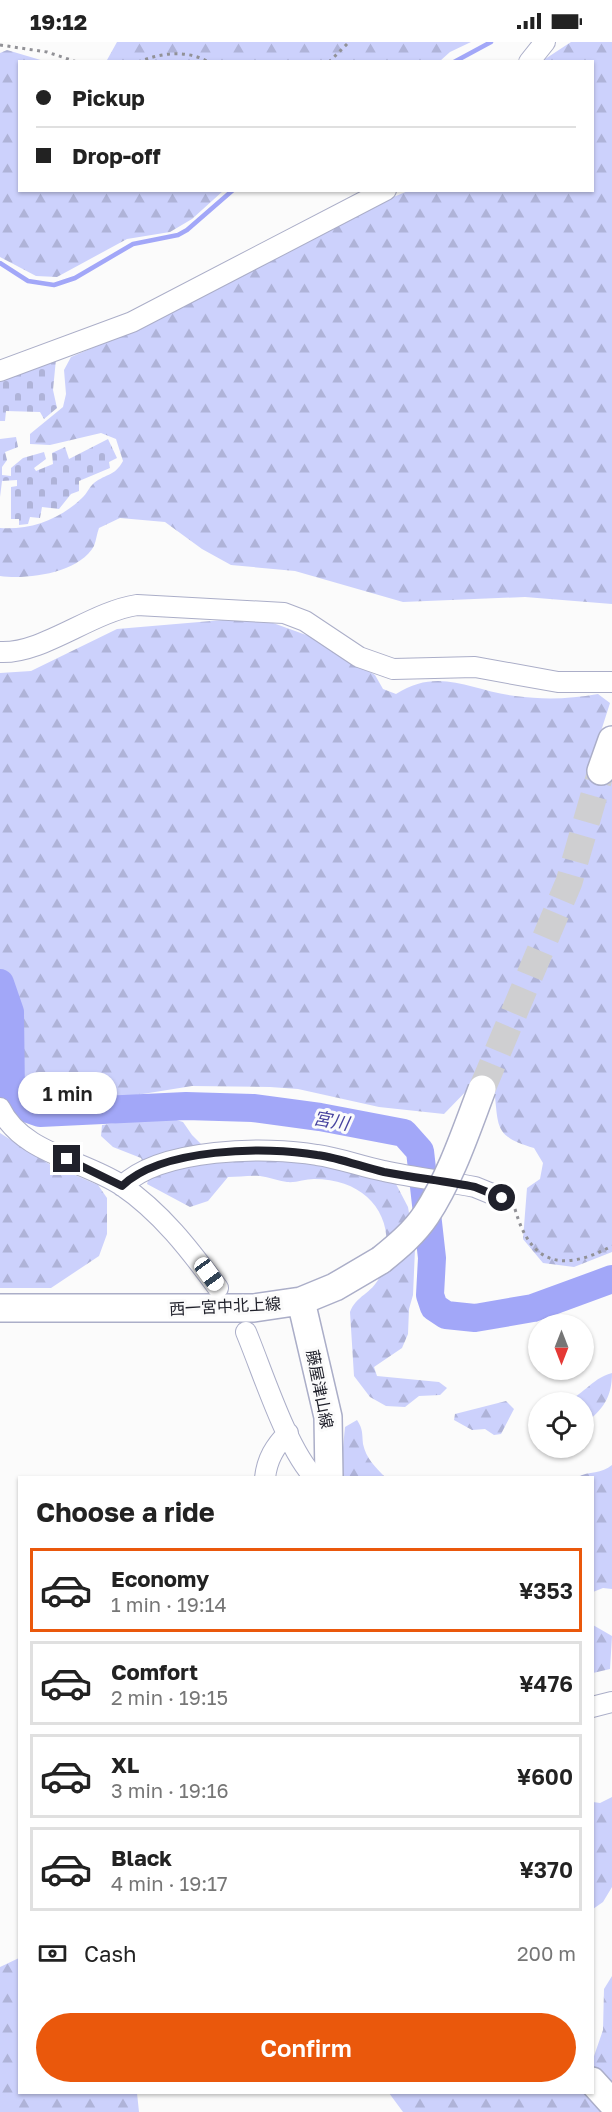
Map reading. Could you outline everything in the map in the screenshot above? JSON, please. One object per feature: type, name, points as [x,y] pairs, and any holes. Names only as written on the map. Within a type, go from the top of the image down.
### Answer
[{"type":"main road","points":[[601,771],[612,740]]},
{"type":"main road","name":"西一宮中北上線","points":[[0,1308],[202,1310],[254,1308],[301,1301],[335,1287],[381,1260],[404,1241],[426,1215],[451,1168],[482,1089]]},
{"type":"main road","name":"藤屋津山線","points":[[301,1301],[328,1417],[329,1476]]},
{"type":"main road","points":[[594,2083],[612,2103]]},
{"type":"street","points":[[531,60],[545,42]]},
{"type":"street","points":[[0,371],[132,322],[382,192]]},
{"type":"street","points":[[0,652],[17,651],[36,645],[120,608],[137,605],[262,610],[284,613],[305,621],[359,657],[393,669],[412,670],[442,666],[475,667],[558,682],[612,682]]},
{"type":"street","points":[[0,1108],[16,1130],[39,1146],[122,1186],[172,1229],[218,1288]]},
{"type":"street","points":[[122,1186],[129,1179],[165,1162],[194,1155],[226,1152],[318,1155],[475,1187],[502,1198]]},
{"type":"street","points":[[246,1332],[288,1433],[304,1467],[313,1476]]},
{"type":"street","points":[[265,1476],[266,1464],[275,1446],[288,1433]]},
{"type":"street","points":[[594,1706],[612,1702]]},
{"type":"path","points":[[332,60],[349,42]]},
{"type":"path","points":[[0,45],[47,52],[71,60]]},
{"type":"path","points":[[143,60],[156,55],[183,52],[204,60]]},
{"type":"path","points":[[502,1198],[514,1207],[521,1230],[530,1244],[549,1258],[571,1263],[588,1258],[612,1246]]},
{"type":"green space","points":[[117,42],[471,42],[450,52],[441,60],[107,60]]},
{"type":"green space","points":[[571,42],[612,42],[612,604],[525,597],[403,602],[295,571],[231,565],[202,549],[165,522],[120,518],[99,528],[94,546],[77,563],[51,573],[24,577],[0,576],[0,528],[34,525],[54,518],[73,506],[94,483],[113,472],[123,461],[116,439],[101,433],[50,445],[30,444],[30,434],[63,407],[66,394],[64,370],[71,357],[151,323],[210,289],[369,207],[406,192],[594,192],[594,60],[544,60]]},
{"type":"green space","points":[[7,50],[41,60],[18,60],[18,192],[222,192],[192,219],[170,232],[127,239],[57,277],[36,276],[0,257],[0,53]]},
{"type":"green space","points":[[56,359],[53,390],[57,408],[44,419],[40,412],[6,411],[5,421],[0,421],[0,376]]},
{"type":"green space","points":[[16,437],[18,447],[5,452],[7,460],[2,467],[2,475],[11,476],[11,468],[23,458],[44,452],[46,459],[34,468],[36,471],[53,464],[52,453],[65,447],[69,459],[108,439],[117,458],[109,462],[110,468],[79,481],[79,491],[71,494],[59,509],[42,507],[40,518],[30,517],[28,524],[19,525],[19,519],[11,519],[11,487],[17,486],[17,480],[2,481],[0,497],[0,439]]},
{"type":"green space","points":[[223,620],[273,623],[309,636],[375,675],[383,689],[396,694],[412,686],[441,681],[526,697],[557,698],[598,694],[610,703],[588,772],[612,777],[612,1252],[574,1267],[543,1263],[523,1239],[527,1188],[540,1179],[543,1163],[534,1148],[511,1139],[500,1128],[494,1088],[474,1083],[444,1114],[379,1107],[298,1089],[270,1087],[192,1086],[124,1097],[79,1096],[48,1099],[27,1088],[18,1074],[17,1005],[14,992],[0,971],[0,673],[31,671],[117,629]]},
{"type":"green space","points":[[163,1116],[183,1122],[192,1135],[215,1158],[295,1158],[383,1176],[396,1184],[408,1207],[415,1249],[413,1295],[409,1309],[408,1334],[402,1348],[374,1367],[377,1376],[439,1382],[447,1388],[440,1395],[419,1396],[405,1407],[386,1406],[370,1397],[354,1376],[350,1312],[356,1302],[379,1278],[387,1240],[384,1223],[377,1208],[366,1196],[352,1187],[334,1181],[314,1179],[290,1182],[260,1176],[228,1177],[208,1201],[190,1207],[147,1184],[149,1177],[141,1158],[113,1147],[101,1136],[102,1125]]},
{"type":"green space","points":[[0,1133],[49,1164],[98,1185],[107,1198],[107,1234],[99,1256],[51,1288],[0,1288]]},
{"type":"green space","points":[[612,1373],[612,1382],[605,1402],[594,1416],[594,1392],[581,1392]]},
{"type":"green space","points":[[506,1401],[514,1409],[501,1434],[494,1435],[485,1429],[472,1430],[454,1420],[455,1414]]},
{"type":"green space","points":[[357,1420],[366,1454],[384,1476],[340,1476],[345,1427]]},
{"type":"green space","points":[[612,1465],[612,1589],[603,1588],[594,1592],[594,1476],[580,1476],[604,1470]]},
{"type":"green space","points":[[594,1626],[612,1636],[610,1669],[594,1673]]},
{"type":"green space","points":[[612,1797],[612,1887],[603,1902],[594,1908],[594,1802],[600,1803]]},
{"type":"green space","points":[[18,1958],[18,2094],[137,2094],[139,2112],[0,2112],[0,1967]]},
{"type":"green space","points":[[612,1976],[612,2112],[403,2112],[390,2094],[594,2094],[594,2056],[603,2030],[604,1989]]},
{"type":"waterway","points":[[458,60],[491,42]]},
{"type":"waterway","points":[[0,263],[28,281],[54,285],[75,278],[133,244],[178,235],[187,230],[231,192]]},
{"type":"waterway","name":"宮川","points":[[0,983],[10,1012],[11,1095],[23,1107],[40,1113],[186,1106],[253,1108],[320,1117],[404,1133],[420,1151],[432,1258],[430,1295],[434,1307],[446,1315],[475,1318],[533,1308],[612,1279]]},
{"type":"tunnel","points":[[482,1089],[569,882],[601,771]]},
{"type":"route","points":[[67,1159],[122,1186],[129,1179],[165,1162],[194,1155],[226,1152],[297,1153],[318,1155],[384,1171],[475,1187],[502,1198]]}]
